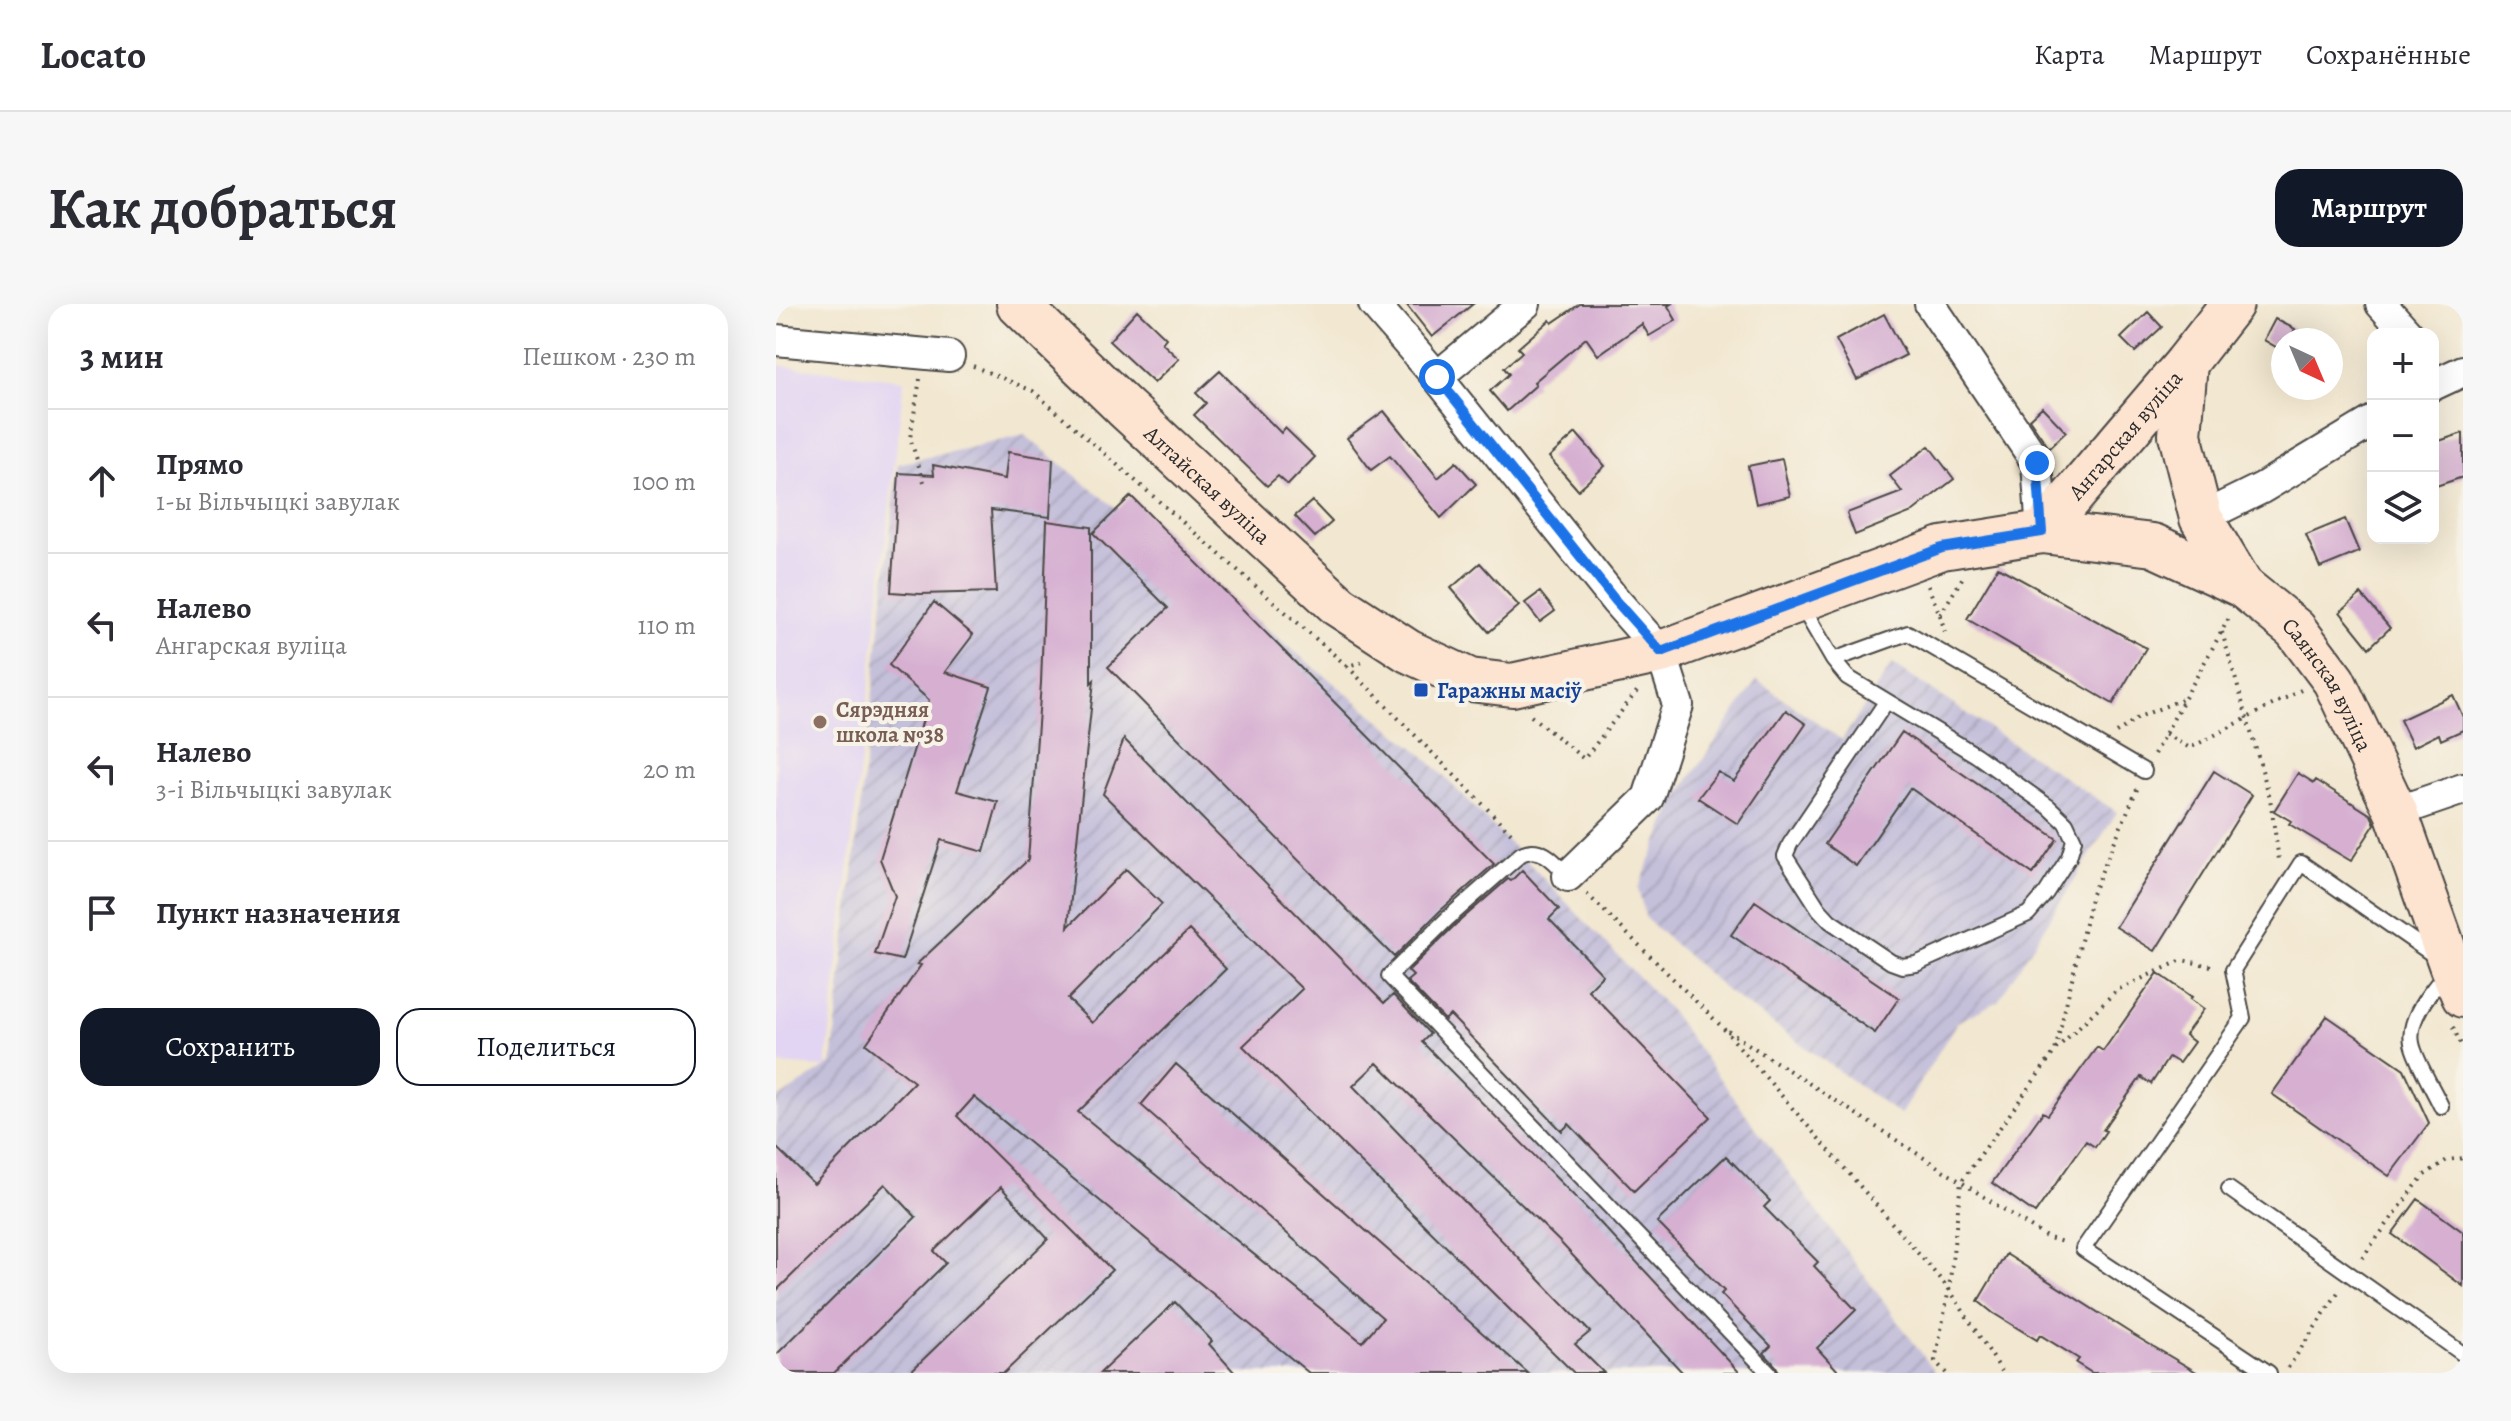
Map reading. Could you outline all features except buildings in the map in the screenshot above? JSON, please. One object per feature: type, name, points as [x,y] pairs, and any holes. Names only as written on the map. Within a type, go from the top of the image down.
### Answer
[{"type":"main road","name":"Алтайская вуліца","points":[[1018,304],[1339,606],[1408,651]]},
{"type":"main road","name":"Ангарская вуліца","points":[[2042,532],[2186,363],[2232,304]]},
{"type":"main road","points":[[2186,363],[2180,435],[2201,518],[2242,586]]},
{"type":"main road","points":[[1408,651],[1470,680],[1512,685],[1661,652],[1942,548],[2042,532]]},
{"type":"main road","name":"Саянская вуліца","points":[[2042,532],[2153,545],[2242,586],[2295,629],[2330,675],[2396,812],[2450,983]]},
{"type":"street","points":[[1374,304],[1437,377],[1615,600],[1661,652],[1678,705],[1648,798],[1568,876]]},
{"type":"street","points":[[1437,377],[1525,304]]},
{"type":"street","points":[[1930,304],[2037,463],[2042,532]]},
{"type":"street","points":[[2381,304],[2403,328]]},
{"type":"street","points":[[776,340],[936,354]]},
{"type":"street","points":[[2201,518],[2262,488],[2367,425]]},
{"type":"street","points":[[2396,812],[2463,789]]},
{"type":"lane","points":[[1799,601],[1833,660],[1847,677],[1976,755],[2049,807],[2066,823],[2074,840],[2069,857],[2028,914],[1916,964],[1902,966],[1891,962],[1830,921],[1785,856],[1790,844],[1886,702]]},
{"type":"lane","points":[[1833,660],[1908,633],[2144,771]]},
{"type":"lane","points":[[1568,876],[1547,855],[1529,850],[1521,854],[1447,919],[1389,976],[1769,1373]]},
{"type":"lane","points":[[2269,1373],[2083,1249],[2243,1018],[2233,970],[2301,863],[2394,925],[2450,983],[2427,996],[2414,1022],[2411,1042],[2441,1106]]},
{"type":"lane","points":[[2229,1189],[2463,1354]]},
{"type":"path","points":[[925,485],[910,438],[936,354],[1033,391],[1347,666],[1529,850]]},
{"type":"path","points":[[1940,615],[1963,577]]},
{"type":"path","points":[[1928,585],[1947,637]]},
{"type":"path","points":[[2055,1051],[2092,894],[2126,820],[2144,771],[2222,632],[2242,586]]},
{"type":"path","points":[[2222,632],[2270,798],[2284,890]]},
{"type":"path","points":[[1347,666],[1408,651]]},
{"type":"path","points":[[2165,734],[2190,748],[2330,675]]},
{"type":"path","points":[[2112,734],[2139,717],[2185,698]]},
{"type":"path","points":[[1527,714],[1584,759]]},
{"type":"path","points":[[1568,876],[1723,1028],[1949,1289],[2003,1373]]},
{"type":"path","points":[[1946,1373],[1935,1361],[1949,1289],[1961,1182],[2055,1051],[2117,990],[2182,960],[2233,970]]},
{"type":"path","points":[[2450,983],[2463,1049]]},
{"type":"path","points":[[1723,1028],[2046,1237],[2083,1249]]},
{"type":"path","points":[[2284,1373],[2350,1275],[2423,1176],[2447,1160],[2463,1158]]},
{"type":"shaded area","name":"Сярэдняя школа №38","points":[[776,365],[904,380],[826,1067],[776,1064]]},
{"type":"shaded area","points":[[1025,435],[1421,753],[1521,855],[1668,1008],[1936,1373],[776,1373],[776,1100],[832,1063],[898,464]]},
{"type":"shaded area","points":[[1892,664],[2117,812],[1998,1001],[1957,1022],[1900,1115],[1727,991],[1646,919],[1638,889],[1676,799],[1757,680],[1842,740]]},
{"type":"place","name":"Гаражны масіў","points":[[1421,690]]},
{"type":"place","name":"Сярэдняя школа №38","points":[[820,722]]},
{"type":"route","points":[[1437,377],[1615,600],[1661,652],[1942,548],[2042,532],[2037,463]]}]
